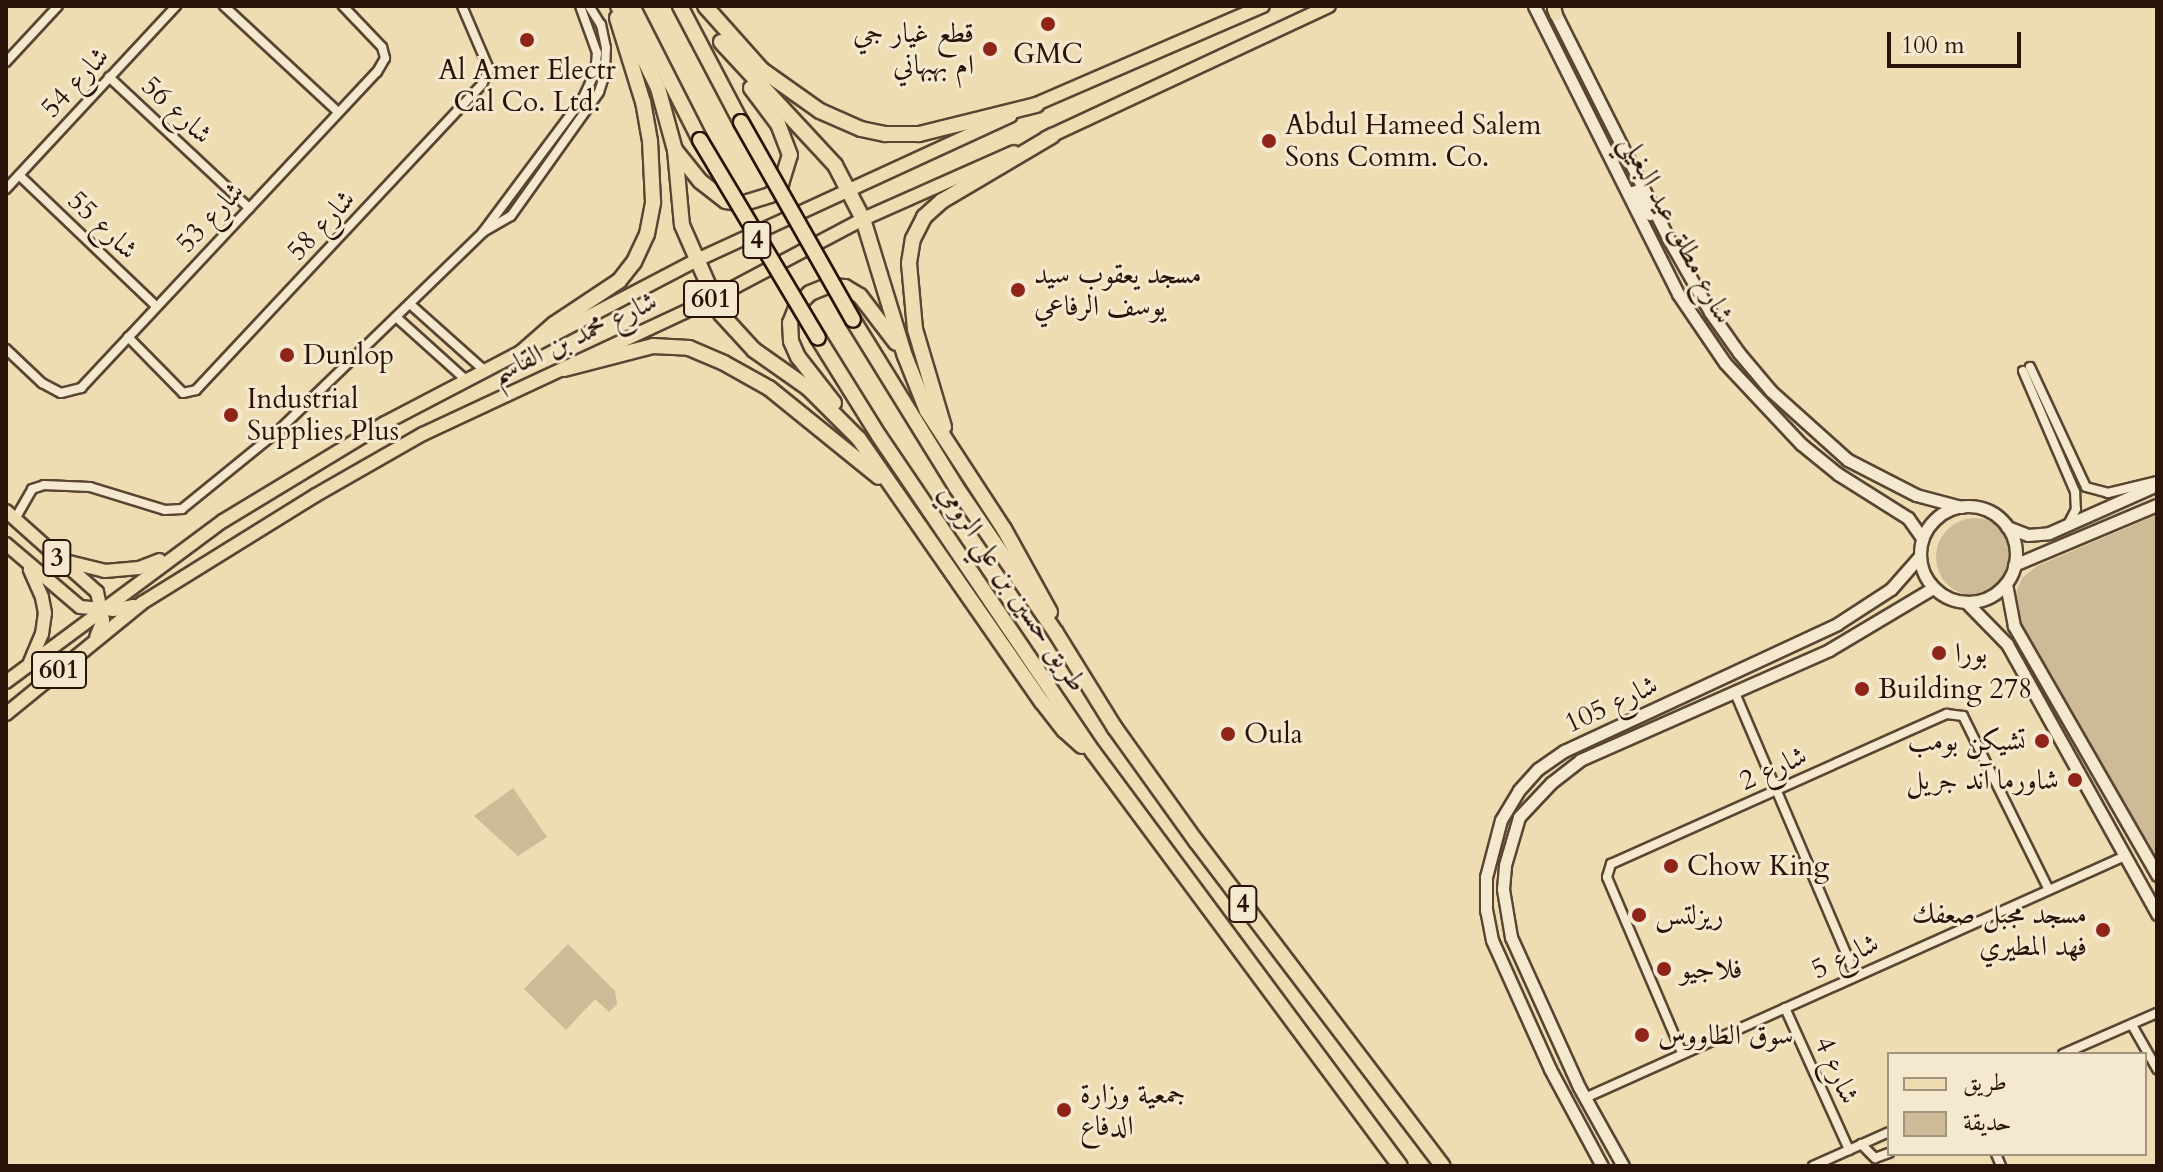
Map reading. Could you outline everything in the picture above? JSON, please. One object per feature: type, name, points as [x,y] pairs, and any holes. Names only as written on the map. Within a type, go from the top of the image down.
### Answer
[{"type":"highway","points":[[616,6],[658,88],[675,150],[682,225],[712,299],[736,333],[808,388],[859,439]]},
{"type":"highway","points":[[521,353],[542,332],[619,281],[640,253],[650,223],[654,181],[649,131],[616,6]]},
{"type":"highway","name":"طريق حسين بن علي الرومي","points":[[632,6],[700,140],[879,436],[1093,752],[1400,1166]]},
{"type":"highway","name":"طريق حسين بن علي الرومي","points":[[680,6],[741,122],[853,320],[956,487],[1056,633],[1115,728],[1196,841],[1443,1166]]},
{"type":"highway","points":[[675,150],[712,192],[741,204],[770,195],[788,170],[790,155],[778,124],[697,6]]},
{"type":"highway","points":[[705,6],[762,70],[820,111],[861,129],[885,134],[919,134],[1036,105]]},
{"type":"highway","points":[[721,42],[818,142],[848,188],[863,219],[905,356],[927,411],[1029,570],[1056,633]]},
{"type":"highway","points":[[957,462],[920,351],[910,285],[911,246],[920,224],[936,206],[1052,136]]},
{"type":"highway","points":[[905,356],[876,314],[845,287],[827,286],[810,293],[797,306],[790,323],[791,341],[798,357],[859,439],[1042,702],[1064,730],[1093,752]]},
{"type":"highway","points":[[564,369],[653,346],[677,346],[701,352],[747,374],[780,396],[834,438],[898,496]]},
{"type":"main road","name":"شارع محمد بن القاسم","points":[[6,682],[103,607],[223,521],[372,431],[466,380],[697,260],[848,188],[1263,6]]},
{"type":"main road","name":"شارع محمد بن القاسم","points":[[6,714],[142,603],[316,495],[423,434],[712,299],[863,219],[1052,136],[1329,6]]},
{"type":"main road","points":[[1284,27],[1340,6]]},
{"type":"main road","name":"3","points":[[6,544],[71,601],[89,609],[103,607],[97,592],[10,515]]},
{"type":"main road","points":[[59,559],[96,570],[121,571],[174,555]]},
{"type":"main road","points":[[27,564],[42,597],[45,613],[42,634],[30,663]]},
{"type":"main road","points":[[93,642],[103,620],[103,607],[121,609],[142,603]]},
{"type":"street","points":[[6,62],[58,6]]},
{"type":"street","name":"شارع 54","points":[[6,189],[176,6]]},
{"type":"street","points":[[224,6],[338,112]]},
{"type":"street","name":"شارع 53","points":[[6,349],[42,383],[61,393],[81,388],[377,72],[385,58],[375,36],[343,6]]},
{"type":"street","name":"شارع 58","points":[[128,337],[183,393],[196,390],[482,84],[489,69],[462,6]]},
{"type":"street","points":[[10,515],[32,489],[44,485],[113,491],[165,510],[189,506],[278,431],[483,232],[589,90],[597,53],[580,6]]},
{"type":"street","points":[[483,232],[511,216],[599,92],[605,73],[606,48],[601,25],[589,6]]},
{"type":"street","name":"شارع مطلق عيد البغيلي","points":[[1534,6],[1678,294],[1742,384],[1801,444],[1838,474],[1908,518],[1922,538]]},
{"type":"street","name":"شارع مطلق عيد البغيلي","points":[[1554,9],[1683,264],[1739,353],[1771,391],[1848,460],[1916,495],[1961,507]]},
{"type":"street","name":"شارع 56","points":[[109,77],[249,208]]},
{"type":"street","name":"شارع 55","points":[[19,175],[156,306]]},
{"type":"street","points":[[1628,193],[1636,191],[1640,195],[1670,255],[1683,264]]},
{"type":"street","points":[[410,304],[485,371]]},
{"type":"street","points":[[396,317],[466,380]]},
{"type":"street","points":[[2066,527],[2076,509],[2075,492],[2026,369],[2086,487],[2108,493],[2157,483]]},
{"type":"street","points":[[2007,527],[2016,552],[2006,584],[1981,601],[1966,602],[1954,600],[1933,588],[1920,556],[1922,538],[1937,517],[1961,507],[1987,510],[2021,534],[2038,535],[2066,527],[2157,483]]},
{"type":"street","points":[[2014,565],[2157,505]]},
{"type":"street","name":"شارع 105","points":[[1602,1166],[1519,1002],[1492,940],[1486,892],[1491,853],[1501,820],[1528,780],[1564,751],[1837,624],[1891,589],[1920,556]]},
{"type":"street","points":[[2006,584],[2014,626],[2157,875]]},
{"type":"street","name":"شارع 105","points":[[1623,1166],[1585,1098],[1516,951],[1505,910],[1505,865],[1519,817],[1568,768],[1607,747],[1829,650],[1933,588]]},
{"type":"street","points":[[1966,602],[2007,644],[2157,914]]},
{"type":"street","points":[[1735,693],[1855,974]]},
{"type":"street","name":"شارع 2","points":[[1682,1053],[1607,877],[1607,869],[1611,864],[1947,714],[1958,712],[1965,721],[2049,890]]},
{"type":"street","points":[[1601,733],[1602,743],[1607,747]]},
{"type":"street","name":"شارع 5","points":[[1585,1098],[1855,974],[2125,856]]},
{"type":"street","points":[[1519,1002],[1525,993],[1535,993]]},
{"type":"street","name":"شارع 4","points":[[1785,1008],[1849,1150]]},
{"type":"street","points":[[2068,1052],[2157,1013]]},
{"type":"street","points":[[2132,1025],[2157,1069]]},
{"type":"street","points":[[1813,1166],[1887,1133]]},
{"type":"street","points":[[1861,1144],[1875,1158],[1887,1154]]},
{"type":"green space","points":[[2157,515],[2157,861],[2016,615],[2015,594],[2022,578],[2037,566]]},
{"type":"green space","points":[[1975,518],[1990,521],[2007,535],[2014,557],[2011,572],[1997,589],[1975,596],[1960,593],[1943,579],[1936,557],[1939,542],[1953,525]]},
{"type":"green space","points":[[513,788],[547,837],[518,856],[474,816]]},
{"type":"green space","points":[[568,944],[615,991],[617,1004],[609,1012],[595,999],[566,1030],[524,989]]},
{"type":"place","name":"GMC","points":[[1048,24]]},
{"type":"place","name":"Al Amer Electr Cal Co. Ltd.","points":[[527,40]]},
{"type":"place","name":"قطع غيار جي ام بهبهاني","points":[[990,49]]},
{"type":"place","name":"Abdul Hameed Salem Sons Comm. Co.","points":[[1269,141]]},
{"type":"place","name":"مسجد يعقوب سيد يوسف الرفاعي","points":[[1018,290]]},
{"type":"place","name":"Dunlop","points":[[287,355]]},
{"type":"place","name":"Industrial Supplies Plus","points":[[231,415]]},
{"type":"place","name":"بورا","points":[[1939,653]]},
{"type":"place","name":"Building 278","points":[[1862,689]]},
{"type":"place","name":"Oula","points":[[1228,734]]},
{"type":"place","name":"تشيكن بومب","points":[[2042,741]]},
{"type":"place","name":"شاورما آند جريل","points":[[2075,780]]},
{"type":"place","name":"Chow King","points":[[1671,866]]},
{"type":"place","name":"ريزلتس","points":[[1639,915]]},
{"type":"place","name":"مسجد مجبل صعفك فهد المطيري","points":[[2103,930]]},
{"type":"place","name":"فلاجيو","points":[[1664,969]]},
{"type":"place","name":"سوق الطاووس","points":[[1642,1035]]},
{"type":"place","name":"جمعية وزارة الدفاع","points":[[1064,1110]]}]
